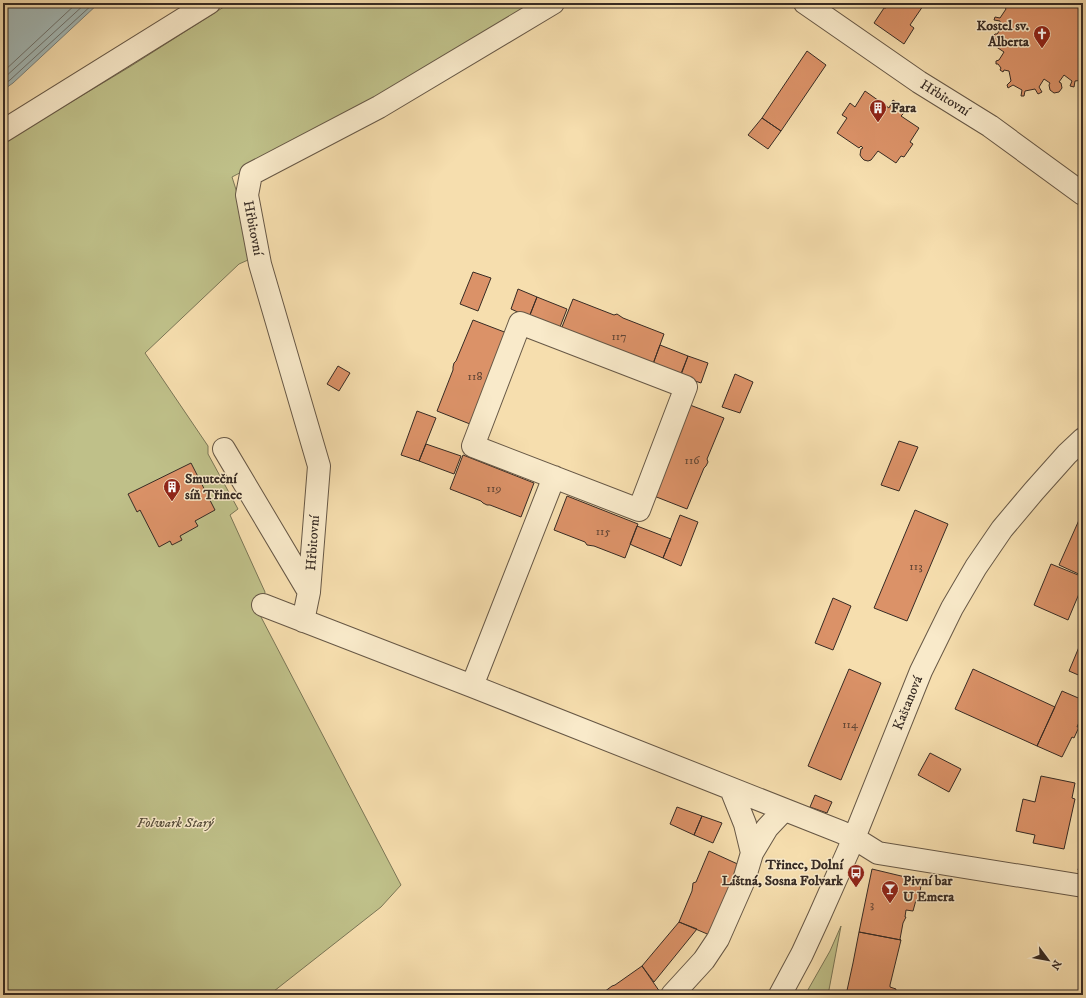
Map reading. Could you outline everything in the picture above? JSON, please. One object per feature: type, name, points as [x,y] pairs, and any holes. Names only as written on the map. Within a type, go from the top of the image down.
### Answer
[{"type":"street","points":[[3,131],[209,3]]},
{"type":"street","name":"Hřbitovní","points":[[303,620],[309,592],[319,466],[260,264],[247,195],[251,174],[379,107],[553,3]]},
{"type":"street","name":"Hřbitovní","points":[[805,3],[919,82],[990,126],[1083,194]]},
{"type":"street","points":[[520,323],[686,387],[639,510],[554,477],[473,446],[520,323]]},
{"type":"street","name":"Kaštanová","points":[[780,995],[802,954],[854,838],[921,671],[952,608],[976,566],[1002,529],[1067,454],[1083,439]]},
{"type":"street","points":[[224,449],[309,592]]},
{"type":"street","points":[[472,686],[554,477]]},
{"type":"street","points":[[263,605],[472,686],[854,838],[878,853],[1083,886]]},
{"type":"street","points":[[731,789],[745,824],[752,853]]},
{"type":"street","points":[[672,995],[704,960],[718,939],[744,880],[752,853],[767,828],[784,810]]},
{"type":"green space","name":"Folwark Starý","points":[[230,3],[545,3],[327,127],[232,177],[257,256],[239,264],[145,353],[208,446],[208,454],[238,509],[230,515],[265,592],[261,617],[401,885],[381,907],[269,995],[3,995],[3,143],[131,66]]},
{"type":"green space","points":[[841,926],[828,995],[805,995],[830,951]]},
{"type":"water","points":[[3,3],[99,3],[13,83],[3,90]]},
{"type":"building","points":[[889,3],[915,3],[923,6],[910,25],[914,28],[904,44],[874,23]]},
{"type":"building","name":"Kostel sv. Alberta","points":[[1005,3],[1009,7],[1020,5],[1020,3],[1083,3],[1083,80],[1075,81],[1074,87],[1070,86],[1072,81],[1064,75],[1059,82],[1061,83],[1062,88],[1059,92],[1054,93],[1050,90],[1050,83],[1044,79],[1039,87],[1042,92],[1038,94],[1035,89],[1025,91],[1024,96],[1021,96],[1022,90],[1013,85],[1008,88],[1007,85],[1011,81],[1009,71],[1004,70],[1003,72],[1000,70],[1001,68],[998,64],[996,64],[996,61],[999,60],[1004,52],[995,46],[993,47],[992,44],[994,43],[995,37],[993,36],[1000,30],[1000,21],[994,20],[995,17],[1000,18],[1006,9],[1003,4]]},
{"type":"building","points":[[807,51],[826,65],[781,131],[762,118]]},
{"type":"building","name":"Fara","points":[[865,91],[889,108],[893,100],[907,110],[901,116],[919,128],[910,142],[913,144],[904,157],[901,156],[896,163],[878,151],[871,160],[864,160],[860,155],[861,149],[863,148],[861,146],[859,148],[837,133],[847,118],[842,115],[850,103],[855,107]]},
{"type":"building","points":[[762,118],[781,131],[768,149],[748,135]]},
{"type":"building","points":[[473,272],[491,278],[478,311],[460,304]]},
{"type":"building","points":[[518,289],[537,297],[529,317],[511,309]]},
{"type":"building","points":[[537,297],[567,309],[560,327],[530,315]]},
{"type":"building","points":[[573,299],[614,315],[617,314],[623,318],[664,334],[653,364],[560,332]]},
{"type":"building","points":[[473,320],[507,333],[470,424],[437,411],[453,370],[454,363]]},
{"type":"building","points":[[660,345],[688,356],[681,375],[653,364]]},
{"type":"building","points":[[688,356],[708,363],[701,383],[680,376]]},
{"type":"building","points":[[338,366],[350,373],[339,391],[327,384]]},
{"type":"building","points":[[735,374],[753,382],[740,413],[722,407]]},
{"type":"building","points":[[690,405],[724,418],[707,459],[708,462],[704,468],[687,509],[654,496]]},
{"type":"building","points":[[417,411],[436,418],[419,461],[401,455]]},
{"type":"building","points":[[899,441],[918,447],[899,491],[881,485]]},
{"type":"building","points":[[426,444],[461,456],[454,474],[419,461]]},
{"type":"building","points":[[463,455],[534,483],[521,517],[487,505],[481,501],[450,489]]},
{"type":"building","name":"Smuteční síň Třinec","points":[[191,463],[215,510],[195,521],[198,526],[180,536],[182,540],[172,545],[170,541],[159,547],[140,510],[137,512],[128,494]]},
{"type":"building","points":[[567,496],[638,524],[625,558],[594,546],[587,545],[585,542],[554,530]]},
{"type":"building","points":[[915,510],[948,524],[907,621],[874,608]]},
{"type":"building","points":[[1083,511],[1083,576],[1059,565]]},
{"type":"building","points":[[680,515],[698,522],[681,566],[663,558]]},
{"type":"building","points":[[637,526],[671,539],[663,558],[630,544]]},
{"type":"building","points":[[1051,564],[1083,577],[1083,590],[1081,589],[1068,620],[1034,605]]},
{"type":"building","points":[[833,598],[851,606],[833,650],[815,643]]},
{"type":"building","points":[[1079,647],[1083,649],[1083,677],[1069,671]]},
{"type":"building","points":[[849,669],[881,683],[841,780],[808,766]]},
{"type":"building","points":[[973,669],[1055,707],[1037,746],[955,709]]},
{"type":"building","points":[[1062,691],[1083,700],[1083,713],[1074,738],[1072,737],[1062,757],[1037,746]]},
{"type":"building","points":[[930,753],[961,769],[949,792],[918,775]]},
{"type":"building","points":[[1041,776],[1075,783],[1072,798],[1075,799],[1064,849],[1033,843],[1035,835],[1016,831],[1023,799],[1035,802]]},
{"type":"building","points":[[815,795],[832,802],[827,813],[810,807]]},
{"type":"building","points":[[677,807],[702,816],[694,835],[670,824]]},
{"type":"building","points":[[702,816],[722,823],[713,843],[694,835]]},
{"type":"building","points":[[709,851],[742,866],[712,936],[679,922],[692,891],[693,883],[696,882]]},
{"type":"building","points":[[1081,859],[1083,859],[1083,872],[1078,870]]},
{"type":"building","name":"Pivní bar U Emera","points":[[872,869],[922,881],[918,901],[916,900],[913,911],[906,910],[901,940],[859,932]]},
{"type":"building","points":[[679,922],[697,929],[654,982],[642,966]]},
{"type":"building","points":[[859,932],[901,940],[890,985],[890,987],[896,989],[895,995],[846,995]]},
{"type":"building","points":[[642,966],[662,995],[600,995],[612,986]]},
{"type":"place","name":"Kostel sv. Alberta","points":[[1042,49]]},
{"type":"place","name":"Fara","points":[[878,123]]},
{"type":"place","name":"Smuteční síň Třinec","points":[[172,502]]},
{"type":"place","name":"Třinec, Dolní Líštná, Sosna Folvark","points":[[856,888]]},
{"type":"place","name":"Pivní bar U Emera","points":[[890,904]]}]
